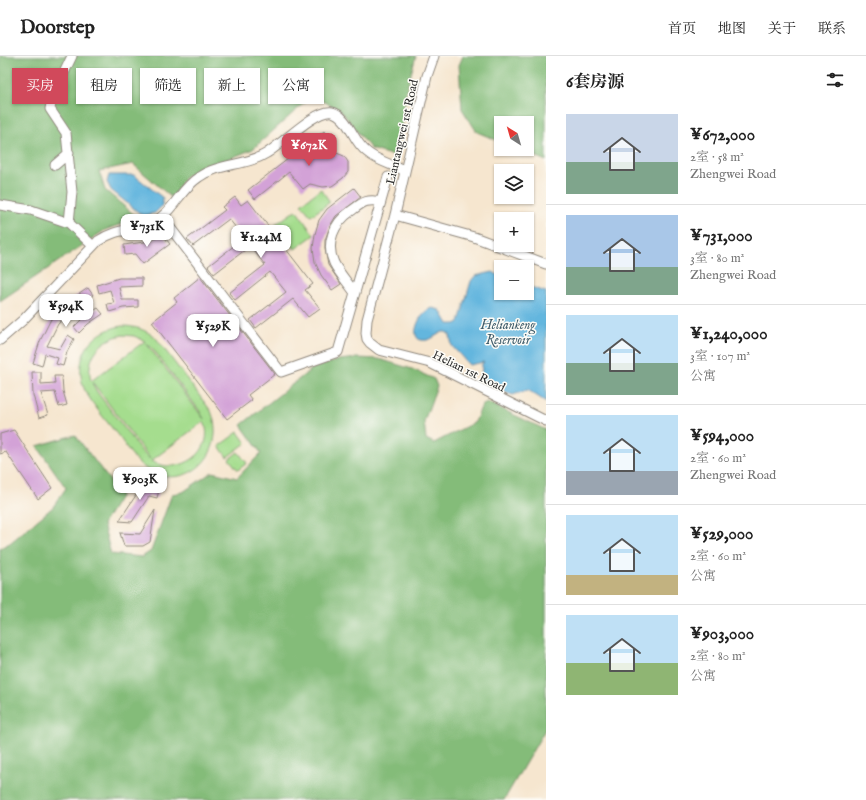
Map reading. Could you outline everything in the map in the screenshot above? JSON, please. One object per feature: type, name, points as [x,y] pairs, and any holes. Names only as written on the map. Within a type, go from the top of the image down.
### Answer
[{"type":"street","points":[[69,223],[72,192],[66,133],[50,109],[52,98],[72,56]]},
{"type":"street","name":"Liantangwei 1st Road","points":[[394,215],[427,76],[434,56]]},
{"type":"street","points":[[0,340],[23,320],[98,241],[110,234],[144,226],[162,217],[187,186],[200,176],[216,169],[255,159],[266,154],[311,118],[321,113],[331,112],[338,114],[366,151],[372,156],[405,170]]},
{"type":"street","points":[[56,165],[69,153]]},
{"type":"street","points":[[162,217],[282,372],[338,352],[388,177]]},
{"type":"street","points":[[355,293],[334,262],[330,248],[333,233],[344,216],[365,202],[371,200],[381,202]]},
{"type":"street","points":[[0,205],[31,210],[69,223],[94,246]]},
{"type":"street","points":[[394,215],[474,237],[546,264]]},
{"type":"street","name":"Helian 1st Road","points":[[394,215],[366,320],[366,333],[370,343],[379,350],[430,363],[546,421]]},
{"type":"street","points":[[368,246],[385,251]]},
{"type":"green space","points":[[0,56],[416,56],[406,92],[402,123],[394,156],[371,149],[340,110],[324,102],[324,68],[268,68],[268,104],[303,104],[253,149],[185,177],[172,198],[133,164],[99,171],[105,190],[138,218],[105,230],[0,301]]},
{"type":"green space","points":[[463,56],[546,56],[546,161],[534,156],[534,116],[494,116],[494,139],[477,132],[462,109],[459,65]]},
{"type":"green space","points":[[321,189],[330,202],[311,216],[301,204]]},
{"type":"green space","points":[[296,210],[314,235],[295,249],[276,224]]},
{"type":"green space","points":[[122,326],[132,327],[145,331],[156,338],[211,411],[215,427],[214,442],[208,455],[199,466],[188,473],[174,477],[160,475],[141,465],[131,454],[85,391],[82,380],[82,358],[92,341],[100,334],[110,329]],"holes":[[[123,335],[134,336],[145,341],[91,381],[90,365],[92,357],[101,345],[115,337]],[[146,343],[153,349],[199,410],[204,419]],[[92,383],[150,459],[143,453],[97,392]],[[204,421],[207,432],[205,443],[193,459],[184,464],[173,466],[162,465],[151,461]]]},
{"type":"green space","points":[[358,358],[379,359],[412,369],[434,379],[437,386],[424,421],[426,439],[434,443],[475,422],[482,405],[487,402],[546,430],[546,728],[504,800],[0,800],[0,548],[10,543],[53,507],[66,488],[37,446],[75,435],[121,495],[103,524],[111,554],[142,557],[151,551],[172,494],[183,492],[212,472],[237,478],[261,453],[241,425],[313,368],[339,360]]},
{"type":"green space","points":[[238,432],[246,443],[227,457],[219,446]]},
{"type":"green space","points":[[238,452],[247,463],[238,470],[229,459]]},
{"type":"water","points":[[109,175],[134,175],[163,198],[162,206],[155,213],[143,216],[111,190],[107,182]]},
{"type":"water","name":"Heliankeng Reservoir","points":[[494,273],[494,300],[534,300],[534,288],[546,292],[546,402],[528,390],[513,395],[486,386],[481,380],[482,364],[484,362],[469,365],[452,346],[450,335],[446,332],[427,340],[421,340],[416,335],[417,325],[421,316],[432,308],[440,310],[448,324],[455,324],[459,322],[471,281],[475,276]]},
{"type":"building","points":[[324,131],[332,141],[328,144],[334,152],[344,156],[348,162],[348,172],[343,178],[332,186],[323,187],[310,184],[303,189],[289,172],[255,199],[248,190]]},
{"type":"building","points":[[354,188],[361,197],[336,216],[330,226],[325,240],[328,265],[341,284],[332,290],[321,275],[315,262],[313,248],[315,234],[319,220],[327,209]]},
{"type":"building","points":[[235,197],[241,205],[248,200],[313,284],[305,290],[320,308],[308,317],[293,299],[256,328],[250,320],[286,292],[270,272],[235,300],[229,293],[265,265],[250,246],[214,274],[208,266],[244,238],[229,219],[193,246],[187,239],[225,210],[222,207]]},
{"type":"building","points":[[161,233],[170,244],[143,264],[135,254],[125,255],[124,245],[151,241]]},
{"type":"building","points":[[200,277],[275,374],[248,395],[252,400],[227,419],[152,322],[177,302],[174,298]]},
{"type":"building","points":[[119,278],[142,278],[142,286],[119,287],[122,300],[138,300],[138,307],[123,308],[109,312],[107,304],[114,303],[110,290],[99,293],[97,285]]},
{"type":"building","points":[[88,288],[93,295],[83,302],[90,313],[98,308],[103,314],[88,324],[79,333],[74,327],[83,318],[76,307],[58,324],[47,346],[60,349],[68,335],[74,339],[67,352],[63,366],[56,364],[58,358],[45,354],[42,366],[33,363],[40,341],[51,319],[69,301]]},
{"type":"building","points":[[32,372],[41,372],[41,384],[55,383],[54,376],[62,376],[63,391],[67,405],[59,407],[55,392],[41,393],[48,415],[39,418],[33,395]]},
{"type":"building","points":[[14,430],[52,488],[38,499],[6,452],[0,454],[0,434]]},
{"type":"building","points":[[144,483],[160,486],[157,498],[149,496],[132,522],[119,521]]},
{"type":"building","points":[[155,510],[150,542],[143,546],[124,546],[120,533],[140,534]]}]
